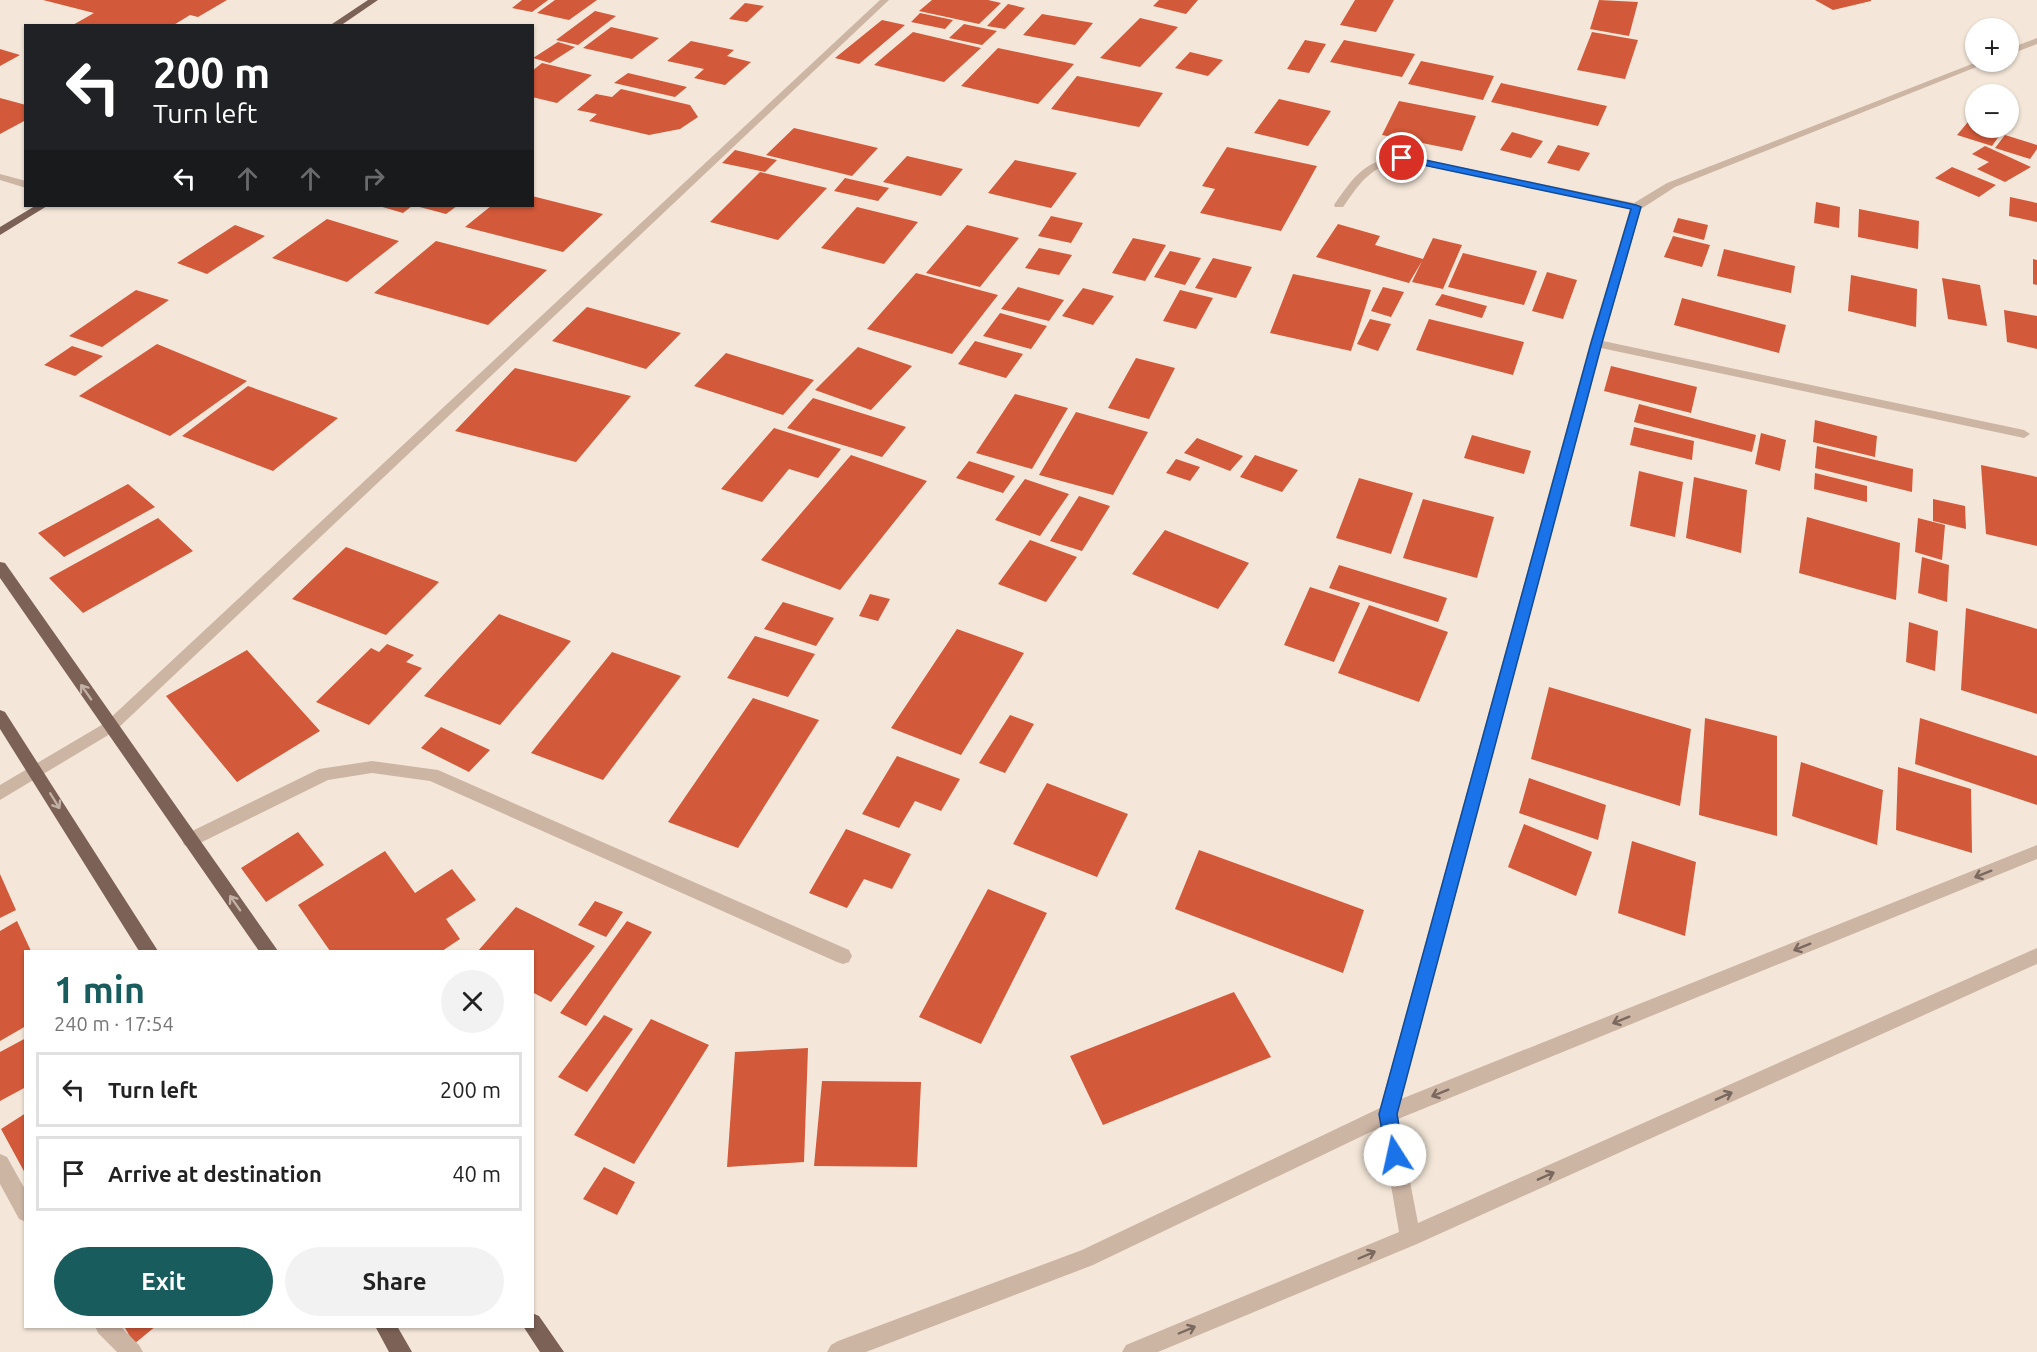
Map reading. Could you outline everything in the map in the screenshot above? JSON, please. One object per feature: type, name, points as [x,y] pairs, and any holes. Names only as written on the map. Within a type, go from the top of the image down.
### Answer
[{"type":"main road","points":[[336,24],[374,0]]},
{"type":"main road","points":[[0,232],[40,207]]},
{"type":"main road","points":[[0,567],[268,950]]},
{"type":"main road","points":[[0,716],[148,950]]},
{"type":"main road","points":[[534,1326],[553,1352]]},
{"type":"main road","points":[[386,1328],[401,1352]]},
{"type":"street","points":[[0,793],[110,727],[885,0]]},
{"type":"street","points":[[2019,48],[2037,41]]},
{"type":"street","points":[[1410,1237],[1388,1114],[1596,343],[1636,207],[1671,185],[1965,69]]},
{"type":"street","points":[[1339,205],[1366,168],[1382,160],[1402,158],[1636,207]]},
{"type":"street","points":[[0,177],[24,184]]},
{"type":"street","points":[[1596,343],[2024,434]]},
{"type":"street","points":[[190,840],[325,774],[372,767],[432,775],[843,956]]},
{"type":"street","points":[[838,1352],[1086,1258],[1388,1114],[2037,852]]},
{"type":"street","points":[[1133,1352],[1410,1237],[2037,956]]},
{"type":"street","points":[[0,1164],[24,1208]]},
{"type":"street","points":[[107,1328],[132,1352]]},
{"type":"building","points":[[43,0],[227,0],[198,17],[190,15],[175,24],[75,24],[94,13]]},
{"type":"building","points":[[522,0],[548,0],[532,12],[512,8]]},
{"type":"building","points":[[555,0],[597,0],[569,20],[537,13]]},
{"type":"building","points":[[932,0],[988,0],[1001,3],[979,24],[919,11]]},
{"type":"building","points":[[1159,0],[1198,0],[1186,14],[1153,6]]},
{"type":"building","points":[[1355,0],[1394,0],[1376,32],[1340,25]]},
{"type":"building","points":[[1599,0],[1638,2],[1629,36],[1590,29]]},
{"type":"building","points":[[1815,0],[1871,0],[1871,1],[1833,10]]},
{"type":"building","points":[[745,3],[764,6],[747,22],[729,19]]},
{"type":"building","points":[[1008,4],[1025,8],[1005,29],[987,26]]},
{"type":"building","points":[[595,11],[616,16],[578,45],[556,40]]},
{"type":"building","points":[[920,13],[953,20],[945,29],[911,22]]},
{"type":"building","points":[[1042,14],[1093,23],[1075,45],[1023,35]]},
{"type":"building","points":[[1140,18],[1178,27],[1140,67],[1100,58]]},
{"type":"building","points":[[882,20],[905,25],[859,64],[835,58]]},
{"type":"building","points":[[964,24],[997,31],[982,45],[949,38]]},
{"type":"building","points":[[611,27],[659,38],[632,59],[583,48]]},
{"type":"building","points":[[913,32],[981,48],[944,82],[874,65]]},
{"type":"building","points":[[1592,32],[1638,40],[1625,79],[1577,70]]},
{"type":"building","points":[[1305,40],[1326,44],[1309,73],[1287,69]]},
{"type":"building","points":[[1344,40],[1415,54],[1402,77],[1330,62]]},
{"type":"building","points":[[691,41],[734,50],[727,56],[751,62],[725,85],[694,78],[704,69],[667,61]]},
{"type":"building","points":[[558,42],[575,47],[550,63],[534,57]]},
{"type":"building","points":[[998,48],[1074,64],[1038,104],[961,86]]},
{"type":"building","points":[[0,49],[20,55],[0,66]]},
{"type":"building","points":[[1190,52],[1223,60],[1208,76],[1175,68]]},
{"type":"building","points":[[1421,61],[1494,76],[1483,100],[1408,84]]},
{"type":"building","points":[[542,63],[592,75],[557,103],[534,97],[534,69]]},
{"type":"building","points":[[628,73],[687,87],[675,97],[614,83]]},
{"type":"building","points":[[1077,76],[1163,93],[1139,127],[1051,109]]},
{"type":"building","points":[[1501,83],[1607,106],[1598,126],[1491,102]]},
{"type":"building","points":[[621,89],[690,105],[698,117],[680,129],[649,135],[589,121],[597,114],[577,110],[596,94],[612,97]]},
{"type":"building","points":[[0,98],[24,104],[24,121],[0,134]]},
{"type":"building","points":[[1279,99],[1331,111],[1308,146],[1254,133]]},
{"type":"building","points":[[1399,101],[1476,116],[1462,151],[1382,135]]},
{"type":"building","points":[[1965,126],[1965,138],[1957,135]]},
{"type":"building","points":[[794,128],[878,148],[852,176],[766,155]]},
{"type":"building","points":[[1512,132],[1543,141],[1531,158],[1500,150]]},
{"type":"building","points":[[1967,138],[1998,138],[1992,146]]},
{"type":"building","points":[[2003,138],[2015,138],[2037,145],[2030,159],[1995,148]]},
{"type":"building","points":[[1558,145],[1590,153],[1579,171],[1547,163]]},
{"type":"building","points":[[1985,146],[2031,167],[2005,182],[1977,169],[1989,162],[1972,154]]},
{"type":"building","points":[[1227,147],[1317,166],[1281,231],[1200,213],[1215,189],[1202,186]]},
{"type":"building","points":[[735,150],[777,160],[765,172],[722,163]]},
{"type":"building","points":[[907,156],[963,169],[941,196],[883,182]]},
{"type":"building","points":[[1015,160],[1077,173],[1051,208],[988,193]]},
{"type":"building","points":[[1952,167],[1996,185],[1979,197],[1935,178]]},
{"type":"building","points":[[760,172],[827,188],[778,240],[710,222]]},
{"type":"building","points":[[845,178],[889,188],[878,201],[834,191]]},
{"type":"building","points":[[534,197],[603,214],[563,252],[465,227],[490,207],[534,207]]},
{"type":"building","points":[[2010,197],[2037,203],[2037,222],[2009,216]]},
{"type":"building","points":[[1816,202],[1840,207],[1839,228],[1814,223]]},
{"type":"building","points":[[382,207],[411,207],[403,213]]},
{"type":"building","points":[[420,207],[456,207],[446,214]]},
{"type":"building","points":[[857,207],[918,222],[884,264],[821,248]]},
{"type":"building","points":[[1859,209],[1919,221],[1918,249],[1858,237]]},
{"type":"building","points":[[1051,216],[1083,223],[1071,243],[1038,236]]},
{"type":"building","points":[[1678,218],[1708,225],[1704,240],[1673,232]]},
{"type":"building","points":[[327,219],[399,241],[347,282],[272,258]]},
{"type":"building","points":[[1338,224],[1380,236],[1375,245],[1423,259],[1433,238],[1462,245],[1443,289],[1412,282],[1422,261],[1409,283],[1316,257]]},
{"type":"building","points":[[235,225],[265,236],[207,274],[177,263]]},
{"type":"building","points":[[967,225],[1019,238],[980,287],[926,273]]},
{"type":"building","points":[[1673,236],[1710,245],[1702,267],[1664,257]]},
{"type":"building","points":[[1133,238],[1166,245],[1145,281],[1112,273]]},
{"type":"building","points":[[436,241],[547,270],[488,325],[374,293]]},
{"type":"building","points":[[1039,248],[1072,255],[1059,275],[1025,268]]},
{"type":"building","points":[[1724,249],[1795,266],[1791,293],[1717,276]]},
{"type":"building","points":[[1170,251],[1201,258],[1185,285],[1154,277]]},
{"type":"building","points":[[1463,253],[1537,271],[1524,305],[1448,287]]},
{"type":"building","points":[[1213,258],[1252,267],[1236,298],[1195,288]]},
{"type":"building","points":[[2033,259],[2037,260],[2037,285],[2033,284]]},
{"type":"building","points":[[1547,272],[1577,280],[1563,319],[1532,311]]},
{"type":"building","points":[[916,273],[998,295],[952,354],[867,329]]},
{"type":"building","points":[[1293,274],[1371,290],[1351,351],[1270,333]]},
{"type":"building","points":[[1851,275],[1917,289],[1916,327],[1848,311]]},
{"type":"building","points":[[1942,278],[1980,285],[1987,326],[1948,319]]},
{"type":"building","points":[[1018,287],[1064,300],[1049,321],[1001,309]]},
{"type":"building","points":[[1383,287],[1404,292],[1391,317],[1371,311]]},
{"type":"building","points":[[1083,288],[1114,296],[1093,325],[1062,316]]},
{"type":"building","points":[[136,290],[169,300],[102,347],[69,336]]},
{"type":"building","points":[[1180,290],[1213,298],[1196,329],[1163,321]]},
{"type":"building","points":[[1442,294],[1487,306],[1482,318],[1435,305]]},
{"type":"building","points":[[1682,298],[1786,325],[1779,353],[1674,325]]},
{"type":"building","points":[[587,307],[681,333],[646,369],[552,341]]},
{"type":"building","points":[[2004,310],[2037,316],[2037,349],[2007,342]]},
{"type":"building","points":[[1000,313],[1047,326],[1031,349],[983,336]]},
{"type":"building","points":[[1370,319],[1391,324],[1378,351],[1357,344]]},
{"type":"building","points":[[1429,319],[1524,342],[1513,375],[1416,350]]},
{"type":"building","points":[[975,341],[1023,354],[1006,378],[958,364]]},
{"type":"building","points":[[157,344],[247,381],[170,436],[79,396]]},
{"type":"building","points":[[72,346],[103,356],[75,376],[44,365]]},
{"type":"building","points":[[858,347],[912,366],[871,410],[815,390]]},
{"type":"building","points":[[726,353],[814,380],[783,415],[694,386]]},
{"type":"building","points":[[1136,358],[1175,368],[1149,419],[1108,408]]},
{"type":"building","points":[[1611,366],[1697,387],[1691,413],[1604,391]]},
{"type":"building","points":[[515,368],[631,396],[576,462],[455,431]]},
{"type":"building","points":[[248,386],[338,418],[273,471],[182,436]]},
{"type":"building","points":[[1015,394],[1068,408],[1032,469],[976,453]]},
{"type":"building","points":[[813,398],[906,427],[882,457],[787,428]]},
{"type":"building","points":[[1639,404],[1756,435],[1752,452],[1634,422]]},
{"type":"building","points":[[1076,412],[1148,432],[1113,495],[1039,475]]},
{"type":"building","points":[[1815,420],[1877,436],[1875,457],[1813,442]]},
{"type":"building","points":[[1634,427],[1694,441],[1692,460],[1630,445]]},
{"type":"building","points":[[774,428],[841,449],[818,478],[789,469],[762,502],[721,489]]},
{"type":"building","points":[[1761,433],[1786,440],[1780,471],[1755,464]]},
{"type":"building","points":[[1472,435],[1531,451],[1524,474],[1464,458]]},
{"type":"building","points":[[1197,438],[1243,456],[1230,471],[1184,453]]},
{"type":"building","points":[[1817,446],[1913,469],[1912,492],[1815,468]]},
{"type":"building","points":[[851,455],[927,481],[840,590],[761,560]]},
{"type":"building","points":[[1255,455],[1298,470],[1282,492],[1240,477]]},
{"type":"building","points":[[1176,459],[1200,467],[1190,481],[1166,473]]},
{"type":"building","points":[[969,461],[1015,476],[1003,493],[956,478]]},
{"type":"building","points":[[1981,465],[2037,477],[2037,546],[1986,534]]},
{"type":"building","points":[[1639,471],[1683,482],[1675,537],[1630,526]]},
{"type":"building","points":[[1815,473],[1867,486],[1867,502],[1814,489]]},
{"type":"building","points":[[1694,477],[1747,490],[1741,553],[1686,538]]},
{"type":"building","points":[[1359,478],[1413,493],[1391,554],[1336,538]]},
{"type":"building","points":[[1025,479],[1069,494],[1040,536],[995,520]]},
{"type":"building","points":[[128,484],[155,507],[64,557],[38,533]]},
{"type":"building","points":[[1079,496],[1110,506],[1082,551],[1050,541]]},
{"type":"building","points":[[1423,499],[1494,517],[1477,578],[1403,558]]},
{"type":"building","points":[[1933,499],[1965,506],[1966,529],[1933,521]]},
{"type":"building","points":[[1807,517],[1900,543],[1896,600],[1799,573]]},
{"type":"building","points":[[158,518],[193,551],[83,613],[49,578]]},
{"type":"building","points":[[1918,518],[1945,525],[1942,560],[1915,552]]},
{"type":"building","points":[[1165,530],[1249,563],[1218,609],[1132,574]]},
{"type":"building","points":[[1030,540],[1077,557],[1046,602],[998,584]]},
{"type":"building","points":[[346,547],[439,582],[386,635],[292,599]]},
{"type":"building","points":[[1922,557],[1949,565],[1947,602],[1918,593]]},
{"type":"building","points":[[1339,565],[1447,598],[1438,622],[1329,588]]},
{"type":"building","points":[[1310,587],[1360,603],[1334,662],[1284,645]]},
{"type":"building","points":[[870,594],[890,599],[878,621],[859,616]]},
{"type":"building","points":[[783,602],[834,618],[816,646],[764,629]]},
{"type":"building","points":[[1369,605],[1448,632],[1419,702],[1338,673]]},
{"type":"building","points":[[1966,608],[2037,629],[2037,714],[1961,690]]},
{"type":"building","points":[[499,614],[571,641],[500,725],[424,696]]},
{"type":"building","points":[[1909,622],[1938,631],[1935,671],[1906,662]]},
{"type":"building","points":[[957,629],[1024,653],[961,755],[891,728]]},
{"type":"building","points":[[755,636],[815,654],[788,697],[727,678]]},
{"type":"building","points":[[387,644],[414,655],[406,662],[422,668],[369,725],[316,702],[371,648],[379,652]]},
{"type":"building","points":[[247,650],[320,731],[237,782],[166,696]]},
{"type":"building","points":[[612,652],[681,676],[603,780],[531,753]]},
{"type":"building","points":[[1549,687],[1691,729],[1680,806],[1531,759]]},
{"type":"building","points":[[753,698],[819,720],[738,848],[668,822]]},
{"type":"building","points":[[1010,715],[1034,724],[1005,773],[979,763]]},
{"type":"building","points":[[1705,718],[1777,736],[1777,836],[1699,815]]},
{"type":"building","points":[[1920,718],[2037,756],[2037,805],[1915,764]]},
{"type":"building","points":[[441,727],[490,750],[469,772],[421,748]]},
{"type":"building","points":[[897,756],[960,779],[941,811],[915,801],[899,828],[862,814]]},
{"type":"building","points":[[1801,762],[1883,790],[1877,845],[1792,816]]},
{"type":"building","points":[[1898,767],[1971,789],[1972,853],[1896,830]]},
{"type":"building","points":[[1529,778],[1606,805],[1598,840],[1519,813]]},
{"type":"building","points":[[1047,783],[1128,814],[1097,877],[1013,844]]},
{"type":"building","points":[[1524,824],[1592,852],[1576,896],[1508,867]]},
{"type":"building","points":[[846,829],[911,854],[892,889],[864,879],[847,908],[809,893]]},
{"type":"building","points":[[298,832],[324,865],[266,902],[241,868]]},
{"type":"building","points":[[1632,841],[1696,862],[1685,936],[1618,913]]},
{"type":"building","points":[[1199,850],[1364,910],[1343,973],[1175,909]]},
{"type":"building","points":[[385,851],[415,893],[452,869],[476,900],[446,919],[460,939],[444,950],[329,950],[298,905]]},
{"type":"building","points":[[0,874],[16,910],[0,918]]},
{"type":"building","points":[[988,889],[1047,913],[981,1044],[919,1017]]},
{"type":"building","points":[[595,901],[623,912],[606,937],[578,925]]},
{"type":"building","points":[[516,907],[595,946],[551,1002],[534,993],[534,950],[479,950]]},
{"type":"building","points":[[17,921],[31,950],[24,950],[24,1027],[0,1041],[0,931]]},
{"type":"building","points":[[627,921],[652,932],[586,1026],[560,1013]]},
{"type":"building","points":[[1234,992],[1271,1057],[1103,1125],[1070,1056]]},
{"type":"building","points":[[604,1015],[633,1029],[587,1092],[558,1077]]},
{"type":"building","points":[[651,1019],[709,1045],[634,1164],[574,1135]]},
{"type":"building","points":[[24,1039],[24,1088],[0,1101],[0,1052]]},
{"type":"building","points":[[808,1048],[804,1162],[727,1167],[735,1052]]},
{"type":"building","points":[[822,1081],[921,1082],[917,1167],[814,1166]]},
{"type":"building","points":[[24,1114],[24,1171],[1,1129]]},
{"type":"building","points":[[604,1167],[635,1182],[617,1215],[583,1199]]},
{"type":"building","points":[[125,1328],[154,1328],[134,1344]]},
{"type":"route","points":[[1395,1155],[1388,1114],[1596,343],[1636,207],[1402,158]]}]
